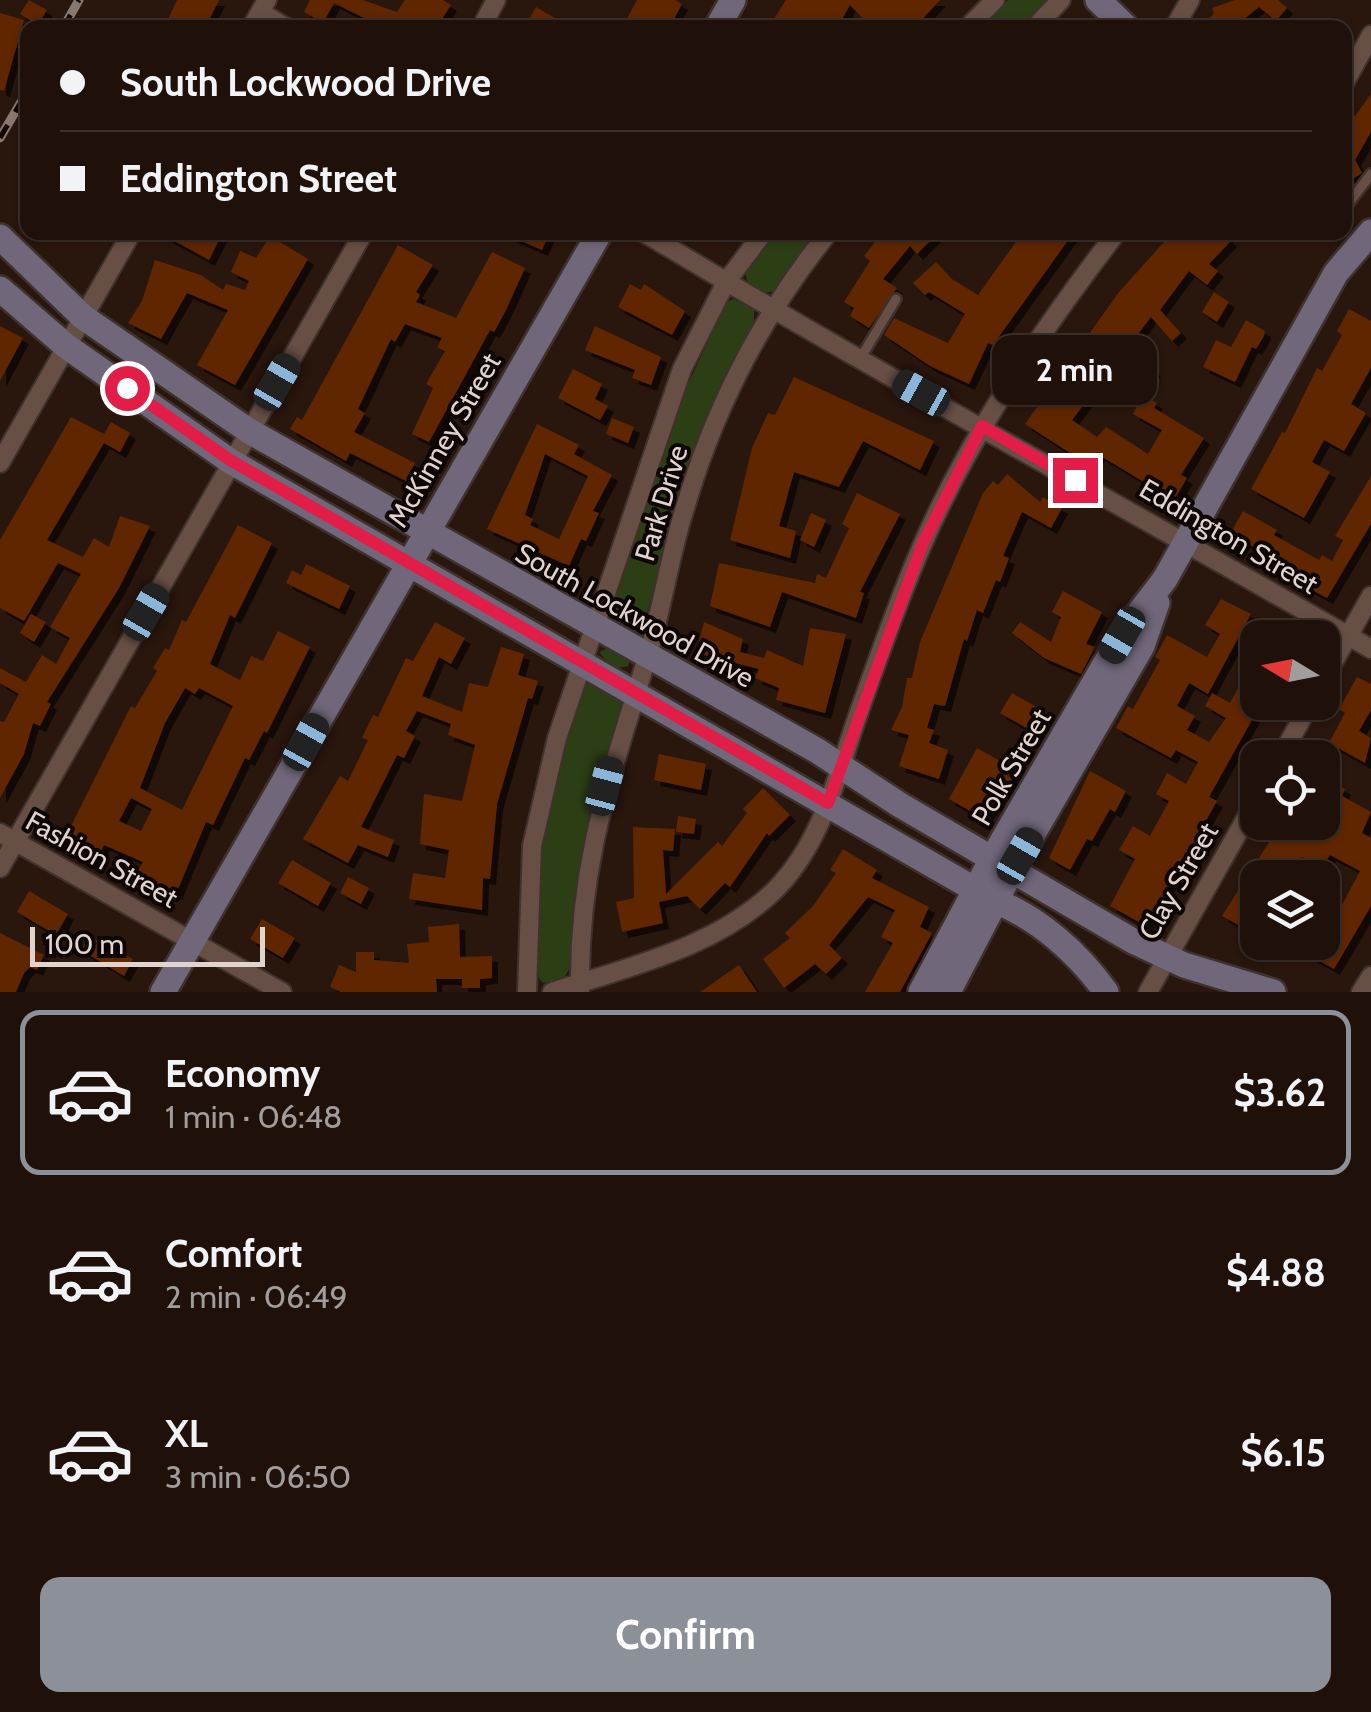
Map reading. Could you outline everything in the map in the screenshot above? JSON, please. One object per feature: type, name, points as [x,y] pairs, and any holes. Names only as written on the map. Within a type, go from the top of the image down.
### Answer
[{"type":"main road","points":[[1098,0],[1118,20]]},
{"type":"main road","name":"Polk Street","points":[[948,992],[1002,865],[1142,646],[1165,579],[1336,273],[1364,234]]},
{"type":"main road","name":"South Lockwood Drive","points":[[0,237],[83,317],[248,431],[647,654],[1166,958],[1273,992]]},
{"type":"main road","name":"McKinney Street","points":[[163,992],[595,240]]},
{"type":"main road","points":[[0,288],[66,346],[230,460],[986,896],[1016,909],[1073,953],[1106,992]]},
{"type":"main road","name":"Polk Street","points":[[921,992],[986,896]]},
{"type":"street","points":[[975,20],[994,0]]},
{"type":"street","points":[[1042,20],[1061,0]]},
{"type":"street","points":[[1352,69],[1371,35]]},
{"type":"street","points":[[0,463],[127,240]]},
{"type":"street","points":[[0,868],[8,838],[359,240]]},
{"type":"street","name":"Eddington Street","points":[[655,240],[770,310],[982,426],[1371,650]]},
{"type":"street","name":"Park Drive","points":[[527,992],[532,846],[557,738],[682,368],[726,282],[758,240]]},
{"type":"street","name":"Park Drive","points":[[580,987],[586,880],[596,820],[702,456],[770,310],[823,240]]},
{"type":"street","points":[[552,992],[580,987],[680,948],[741,918],[804,858],[828,803],[922,545],[982,426],[1036,341],[1112,240]]},
{"type":"street","points":[[1340,650],[1371,596]]},
{"type":"street","name":"Clay Street","points":[[1148,992],[1240,828]]},
{"type":"street","name":"Fashion Street","points":[[8,838],[282,992]]},
{"type":"street","points":[[1361,992],[1371,976]]},
{"type":"lane","points":[[1352,199],[1371,174]]},
{"type":"lane","points":[[860,360],[896,299]]},
{"type":"green space","points":[[1008,0],[1049,0],[1028,20],[987,20]]},
{"type":"green space","points":[[771,240],[813,240],[773,291],[763,294],[749,287],[745,273]]},
{"type":"green space","points":[[733,299],[754,308],[754,321],[718,397],[694,461],[639,639],[608,622],[607,616],[676,410],[726,303]]},
{"type":"green space","points":[[610,647],[630,659],[628,666],[613,669],[599,652]]},
{"type":"green space","points":[[588,678],[623,698],[580,862],[572,964],[564,978],[543,983],[535,963],[536,883],[554,783],[577,701]]},
{"type":"building","points":[[29,0],[47,10],[41,20],[30,20],[20,14]]},
{"type":"building","points":[[177,0],[219,0],[209,20],[168,20]]},
{"type":"building","points":[[310,0],[363,0],[397,12],[405,0],[443,0],[451,5],[441,20],[368,20],[334,3],[325,20],[304,12]]},
{"type":"building","points":[[637,0],[675,0],[682,4],[673,20],[626,20]]},
{"type":"building","points":[[786,0],[940,0],[921,20],[864,20],[850,5],[842,20],[773,20]]},
{"type":"building","points":[[1235,0],[1278,0],[1287,8],[1277,20],[1259,7],[1243,20],[1208,20],[1214,13],[1212,8]]},
{"type":"building","points":[[536,7],[558,20],[529,20]]},
{"type":"building","points":[[0,13],[24,20],[20,20],[20,34],[4,91],[0,90]]},
{"type":"building","points":[[1371,94],[1371,132],[1355,160],[1362,173],[1352,179],[1352,114],[1355,116]]},
{"type":"building","points":[[173,240],[219,240],[209,260]]},
{"type":"building","points":[[267,240],[277,240],[308,259],[235,385],[197,365],[228,310],[187,293],[161,339],[128,323],[142,301],[155,260],[201,275],[223,290],[226,284],[245,290],[249,281],[231,272],[240,251],[256,258]]},
{"type":"building","points":[[519,240],[546,240],[542,250]]},
{"type":"building","points":[[877,240],[931,240],[917,254],[910,246],[883,279],[897,288],[869,328],[850,316],[854,308],[844,302],[870,261],[864,256]]},
{"type":"building","points":[[1017,240],[1068,240],[993,345],[988,343],[969,384],[930,366],[884,335],[894,318],[948,343],[965,314],[929,292],[925,295],[913,283],[936,262],[952,279],[978,295]]},
{"type":"building","points":[[1166,240],[1231,241],[1209,264],[1218,271],[1207,285],[1189,271],[1160,310],[1181,333],[1172,341],[1151,317],[1072,420],[1097,437],[1106,427],[1148,454],[1162,430],[1133,414],[1143,395],[1157,403],[1154,408],[1204,438],[1181,475],[1187,478],[1174,500],[1099,455],[1092,467],[1025,424],[1119,292]]},
{"type":"building","points":[[398,245],[433,265],[416,292],[420,295],[416,302],[456,318],[492,252],[525,268],[494,332],[490,330],[429,442],[412,434],[433,388],[426,384],[445,351],[437,347],[442,338],[405,324],[395,342],[391,339],[358,409],[365,413],[354,432],[415,463],[406,481],[350,453],[346,461],[290,429],[297,417],[302,420]]},
{"type":"building","points":[[630,284],[641,290],[644,284],[685,311],[672,335],[618,307]]},
{"type":"building","points":[[1214,292],[1229,302],[1217,322],[1202,312]]},
{"type":"building","points":[[1349,309],[1371,321],[1371,368],[1351,404],[1366,413],[1344,451],[1324,440],[1312,462],[1330,472],[1304,518],[1251,489],[1282,432],[1285,433],[1317,368],[1322,371],[1342,335],[1337,331]]},
{"type":"building","points":[[1246,320],[1265,331],[1256,349],[1252,347],[1235,382],[1203,367],[1216,340],[1231,347]]},
{"type":"building","points":[[0,326],[23,338],[0,381]]},
{"type":"building","points":[[595,326],[661,357],[651,385],[632,378],[635,370],[585,350]]},
{"type":"building","points":[[1144,363],[1155,370],[1146,383],[1135,376]]},
{"type":"building","points":[[573,369],[602,384],[595,399],[608,406],[600,420],[558,398]]},
{"type":"building","points":[[794,377],[934,441],[920,470],[863,441],[839,487],[794,472],[779,526],[796,531],[790,558],[730,540],[752,448],[768,413],[775,415]]},
{"type":"building","points":[[71,417],[104,434],[111,422],[130,433],[120,452],[104,443],[47,540],[83,557],[94,538],[109,547],[120,516],[150,526],[119,588],[47,702],[51,704],[40,726],[33,723],[24,754],[0,798],[0,721],[4,722],[19,694],[0,683],[0,668],[26,682],[42,655],[56,664],[70,638],[50,627],[81,574],[58,563],[24,621],[0,608],[0,540]]},
{"type":"building","points":[[612,418],[634,427],[628,443],[606,434]]},
{"type":"building","points":[[537,424],[579,445],[574,454],[612,475],[593,511],[599,513],[586,541],[581,539],[569,566],[487,529]],"holes":[[[545,454],[588,476],[559,539],[530,525],[533,519],[525,515]]]},
{"type":"building","points":[[1007,474],[1040,502],[1043,497],[1062,508],[1051,528],[1022,512],[1003,556],[1009,558],[1000,582],[996,580],[983,613],[977,610],[967,641],[964,639],[945,706],[934,704],[927,728],[934,730],[929,743],[948,750],[939,779],[899,766],[909,735],[891,730],[902,707],[907,678],[912,678],[920,642],[983,493],[993,481],[998,485]]},
{"type":"building","points":[[1371,476],[1371,524],[1327,598],[1308,588],[1312,580],[1230,534],[1243,511],[1277,530],[1274,535],[1319,560],[1322,555],[1332,561],[1343,540],[1335,536]]},
{"type":"building","points":[[857,493],[900,514],[860,592],[864,593],[856,618],[782,592],[770,627],[710,606],[719,563],[815,583],[817,574],[826,578],[849,528],[842,524]]},
{"type":"building","points":[[811,513],[826,520],[814,547],[800,540]]},
{"type":"building","points":[[238,525],[272,543],[235,618],[230,615],[210,664],[240,680],[251,656],[263,661],[278,631],[310,647],[267,733],[264,731],[249,760],[245,758],[213,825],[206,822],[176,894],[136,875],[143,862],[104,845],[100,853],[67,834],[131,706],[135,708],[157,671],[153,668],[165,648],[169,650],[182,620],[186,622]],"holes":[[[185,688],[195,694],[199,688],[233,706],[182,810],[140,788],[165,723]],[[131,798],[152,809],[141,831],[119,821]]]},
{"type":"building","points":[[306,564],[350,586],[339,609],[286,583],[292,570],[301,575]]},
{"type":"building","points":[[1063,591],[1102,612],[1086,644],[1095,647],[1081,674],[1044,658],[1012,633],[1020,622],[1051,642],[1061,617],[1052,612]]},
{"type":"building","points":[[1221,599],[1251,614],[1248,620],[1240,620],[1240,634],[1208,694],[1189,683],[1177,706],[1195,716],[1187,730],[1209,742],[1226,718],[1205,706],[1212,693],[1230,703],[1240,684],[1240,720],[1252,720],[1209,797],[1217,801],[1146,926],[1110,906],[1135,859],[1119,850],[1133,826],[1150,836],[1169,801],[1156,794],[1167,773],[1186,784],[1198,762],[1176,750],[1171,758],[1116,728],[1128,706],[1133,709],[1160,660],[1155,657],[1167,635],[1207,657],[1220,634],[1205,625]]},
{"type":"building","points":[[31,614],[46,622],[34,642],[20,633]]},
{"type":"building","points":[[435,622],[465,638],[451,664],[439,657],[422,696],[462,712],[469,683],[488,687],[501,647],[524,654],[518,675],[538,681],[532,699],[528,698],[497,804],[490,879],[483,878],[482,910],[409,899],[413,873],[445,878],[449,850],[420,844],[424,794],[462,801],[475,745],[448,735],[451,724],[417,711],[406,731],[415,736],[404,758],[397,755],[361,827],[394,840],[388,857],[358,845],[348,863],[303,839],[340,776],[348,781],[368,740],[362,738],[373,715],[378,717],[406,658],[413,661]]},
{"type":"building","points":[[704,622],[743,639],[740,652],[764,658],[767,650],[803,666],[810,628],[846,634],[825,713],[776,700],[779,688],[755,678],[759,669],[696,653]]},
{"type":"building","points":[[1357,677],[1371,684],[1371,710],[1359,731],[1371,738],[1365,763],[1340,749],[1340,740],[1331,740],[1345,713],[1340,707]]},
{"type":"building","points":[[1012,693],[1049,714],[1037,734],[1000,713]]},
{"type":"building","points":[[977,748],[1018,771],[984,819],[949,799]]},
{"type":"building","points":[[659,754],[706,764],[701,790],[654,780]]},
{"type":"building","points":[[1090,771],[1126,791],[1115,812],[1110,809],[1092,841],[1087,839],[1070,870],[1049,858]]},
{"type":"building","points":[[1340,786],[1345,789],[1342,796],[1371,812],[1362,833],[1371,838],[1371,906],[1340,959],[1340,907],[1360,871],[1330,855],[1327,860],[1302,857],[1258,860],[1271,840],[1340,840]]},
{"type":"building","points":[[763,788],[790,815],[769,836],[767,833],[730,887],[725,883],[700,909],[687,896],[659,902],[663,923],[622,932],[616,902],[634,898],[633,827],[675,829],[673,851],[663,850],[666,894],[718,842],[722,846],[747,813],[743,809]]},
{"type":"building","points":[[678,816],[696,819],[694,834],[676,832]]},
{"type":"building","points":[[843,849],[877,870],[872,878],[929,907],[920,927],[932,933],[900,992],[865,992],[893,943],[881,937],[895,910],[868,897],[829,945],[842,958],[826,974],[815,964],[784,988],[763,959],[790,938],[785,933],[813,906],[836,873],[830,870]]},
{"type":"building","points":[[292,860],[331,883],[318,906],[278,883]]},
{"type":"building","points":[[348,877],[369,888],[361,904],[340,893]]},
{"type":"building","points":[[1240,888],[1240,926],[1222,916]]},
{"type":"building","points":[[29,891],[68,914],[56,935],[17,912]]},
{"type":"building","points":[[262,919],[295,938],[283,958],[250,939]]},
{"type":"building","points":[[459,924],[460,957],[492,956],[492,978],[480,979],[480,988],[462,988],[462,979],[436,979],[437,992],[341,992],[330,987],[339,965],[356,972],[356,952],[374,952],[374,960],[409,963],[407,944],[429,942],[428,927]]},
{"type":"building","points":[[0,933],[44,955],[37,970],[30,967],[24,973],[16,992],[0,992]]},
{"type":"building","points":[[89,936],[133,959],[124,976],[81,950]]},
{"type":"building","points":[[1318,960],[1339,960],[1334,969]]},
{"type":"building","points":[[739,965],[757,992],[700,992]]},
{"type":"railway","points":[[68,20],[79,0]]},
{"type":"railway","points":[[0,138],[20,104]]},
{"type":"route","points":[[127,388],[230,460],[828,803],[888,628],[922,545],[982,426],[1075,480]]}]
